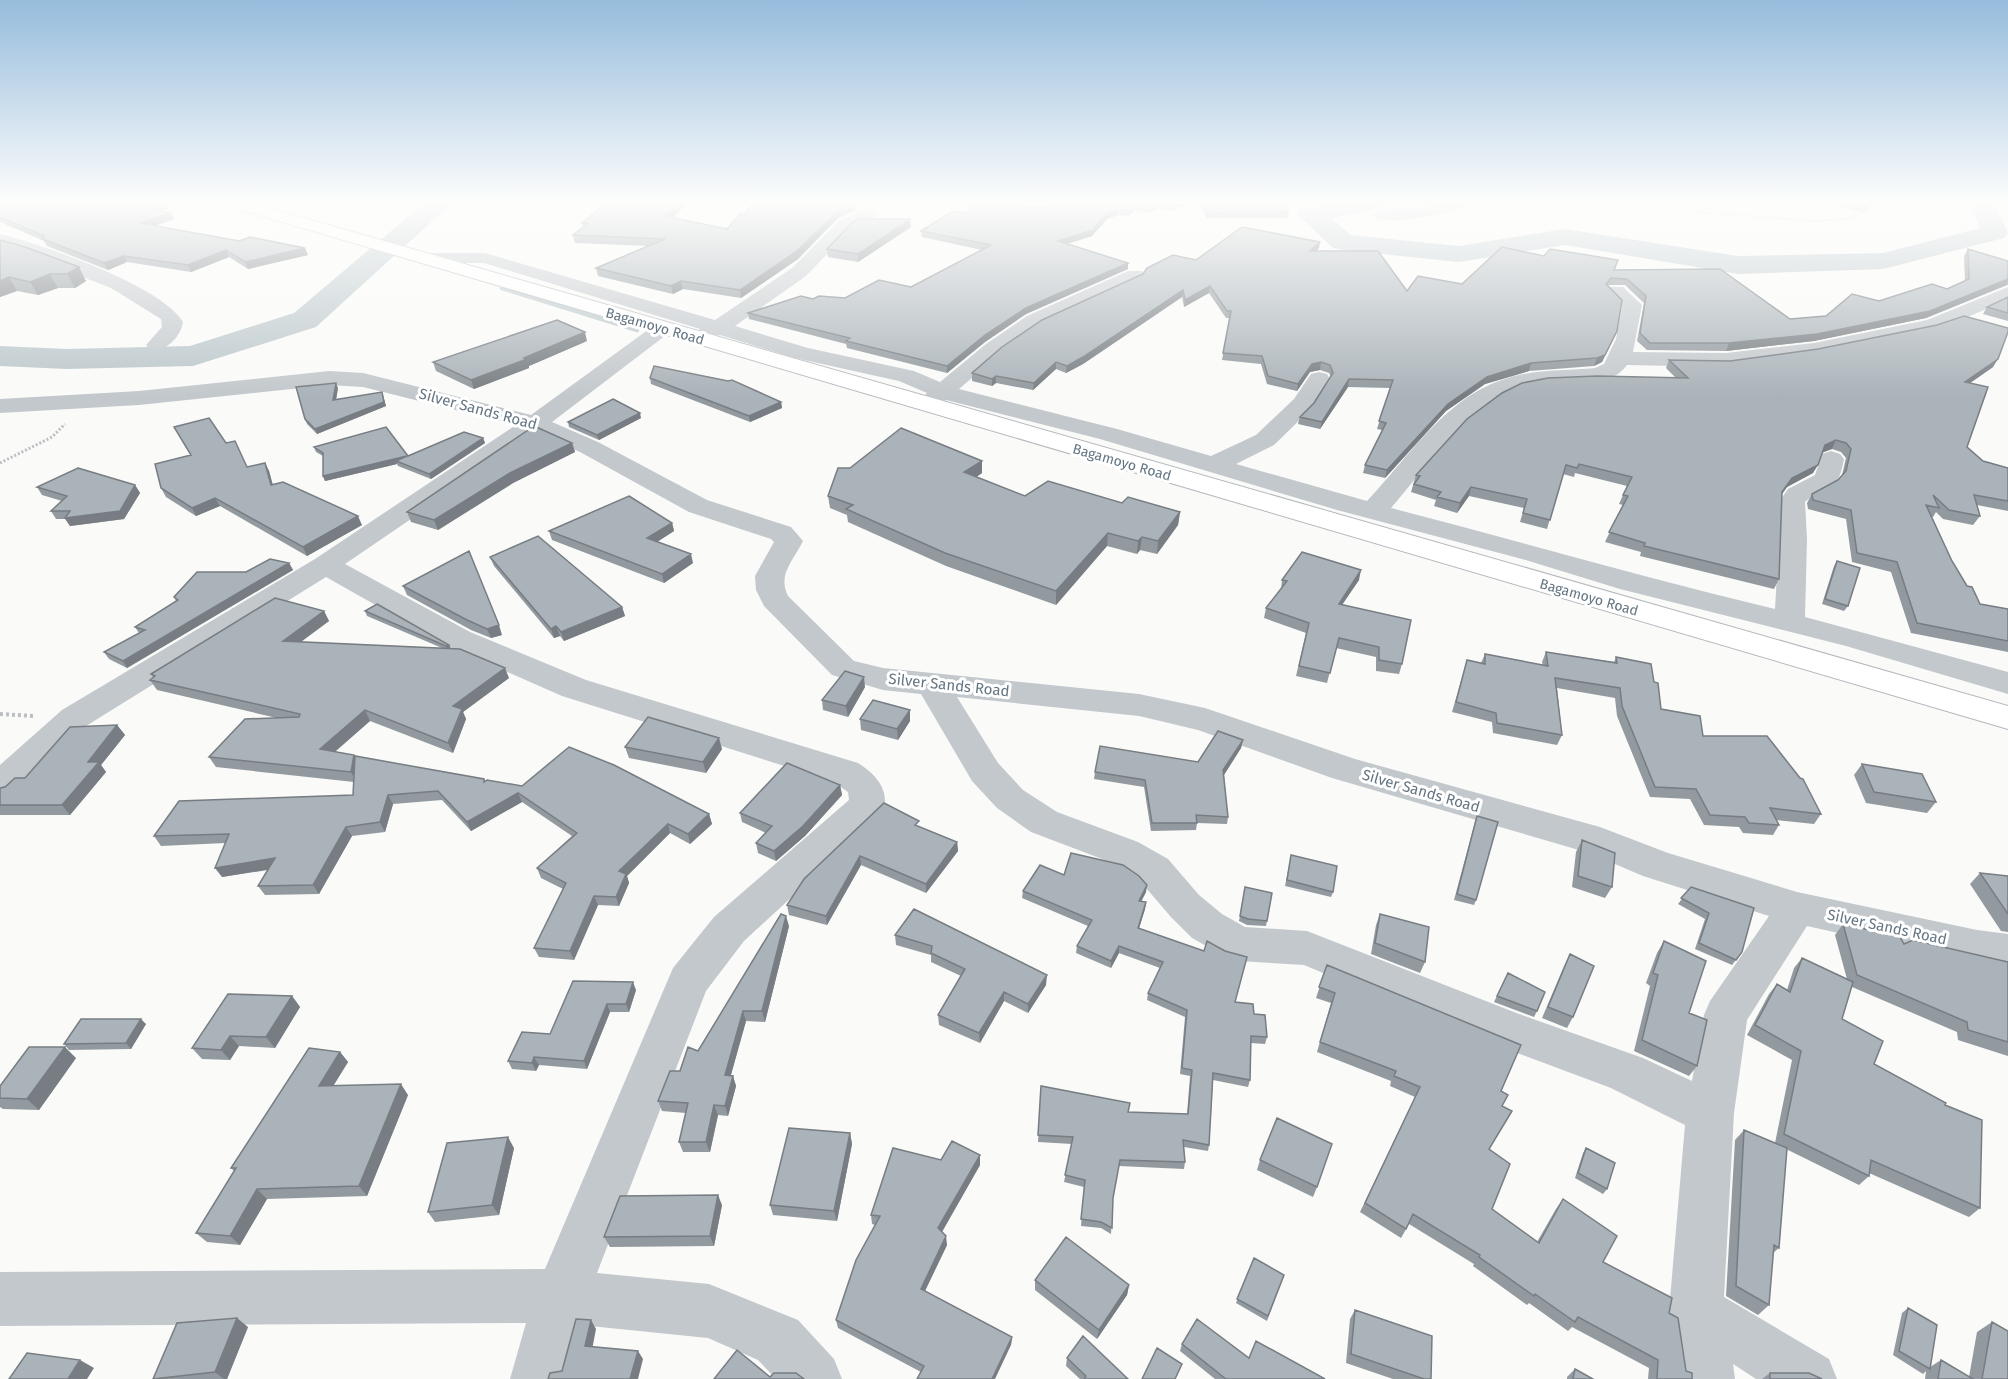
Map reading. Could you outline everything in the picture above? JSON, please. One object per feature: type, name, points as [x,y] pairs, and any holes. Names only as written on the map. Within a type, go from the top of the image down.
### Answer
[{"type":"highway","name":"Bagamoyo Road","points":[[457,268],[663,328],[708,333],[2008,718]]},
{"type":"street","points":[[79,268],[108,279],[169,315],[173,322],[172,327],[157,345]]},
{"type":"street","points":[[516,268],[708,333],[803,268]]},
{"type":"street","points":[[935,399],[1003,341],[1024,327],[1050,312],[1135,275]]},
{"type":"street","points":[[1373,511],[1467,408],[1514,383],[1604,373],[1614,368],[1630,329],[1632,305],[1617,291]]},
{"type":"street","points":[[1618,358],[1726,360],[1765,357],[1932,325],[2008,293]]},
{"type":"street","points":[[1956,314],[1988,323]]},
{"type":"street","points":[[0,786],[74,718],[325,565],[535,423],[663,328]]},
{"type":"street","name":"Silver Sands Road","points":[[0,406],[218,392],[280,382],[346,378],[387,384],[535,423],[589,447],[698,506],[781,533],[789,541],[767,577],[767,588],[775,600],[843,668],[883,679],[1139,705],[1205,720],[1345,769],[1600,842],[1657,865],[1797,908],[1998,953]]},
{"type":"street","points":[[1213,465],[1265,440],[1303,404],[1319,379]]},
{"type":"street","points":[[935,399],[1108,434],[1373,511],[1532,553],[1630,583],[1856,639],[2008,683]]},
{"type":"street","points":[[1789,623],[1793,540],[1792,502],[1797,495],[1827,479],[1831,459]]},
{"type":"street","points":[[325,565],[459,639],[574,688],[845,772],[861,780],[867,791],[868,805],[729,929],[688,981],[561,1296],[538,1379]]},
{"type":"street","points":[[932,684],[985,772],[1010,799],[1044,822],[1124,852],[1154,870],[1185,906],[1207,926],[1239,944],[1307,948],[1509,1030],[1627,1073],[1710,1113]]},
{"type":"street","points":[[1707,1379],[1696,1311],[1710,1113],[1726,1015],[1797,908]]},
{"type":"street","points":[[0,1299],[561,1296],[709,1311],[778,1340],[814,1379]]},
{"type":"street","points":[[1696,1311],[1809,1379]]},
{"type":"path","points":[[0,464],[52,437],[86,402]]},
{"type":"building","points":[[0,268],[77,268],[67,274],[50,274],[30,282],[9,277],[0,281]]},
{"type":"building","points":[[597,268],[772,268],[740,290],[681,281],[671,286]]},
{"type":"building","points":[[947,268],[1116,268],[1026,308],[985,335],[947,366],[846,341],[850,338],[748,313],[801,296],[813,299],[819,296],[845,298],[879,280],[911,287]]},
{"type":"building","points":[[1147,268],[1391,268],[1407,291],[1418,276],[1462,284],[1479,268],[1720,269],[1790,319],[1826,316],[1852,294],[1879,301],[1932,284],[1947,289],[1969,279],[1969,268],[2008,268],[2008,279],[1930,311],[1817,334],[1729,343],[1650,343],[1640,333],[1646,296],[1627,279],[1611,278],[1606,284],[1622,300],[1617,331],[1605,355],[1597,358],[1531,363],[1487,377],[1448,404],[1387,470],[1365,465],[1386,423],[1379,421],[1393,380],[1349,379],[1322,422],[1300,417],[1314,403],[1333,373],[1330,365],[1321,362],[1312,364],[1298,384],[1268,376],[1262,356],[1223,353],[1231,311],[1227,311],[1210,286],[1185,300],[1183,290],[1083,357],[1067,366],[1056,362],[1034,383],[996,376],[992,379],[972,373],[1002,347],[1042,320],[1143,274]]},
{"type":"building","points":[[2008,297],[2008,313],[1987,307]]},
{"type":"building","points":[[1964,316],[2008,328],[1998,359],[1965,382],[1988,387],[1967,447],[1983,461],[2008,468],[2008,501],[1974,495],[1980,516],[1949,510],[1933,495],[1939,508],[1926,505],[1952,561],[1967,586],[1972,587],[1980,604],[2008,609],[2008,641],[1917,623],[1897,562],[1857,553],[1851,510],[1813,500],[1812,494],[1838,480],[1846,471],[1851,449],[1846,443],[1836,440],[1825,445],[1818,465],[1792,478],[1782,492],[1779,579],[1644,546],[1645,543],[1609,532],[1628,496],[1623,495],[1632,477],[1579,464],[1577,468],[1566,465],[1550,520],[1523,513],[1527,499],[1471,487],[1460,503],[1437,497],[1441,492],[1414,484],[1420,476],[1416,475],[1467,419],[1502,393],[1522,383],[1548,378],[1597,376],[1688,378],[1669,360],[1730,361],[1818,349],[1937,325]]},
{"type":"building","points":[[557,320],[585,332],[524,358],[527,359],[471,380],[433,362]]},
{"type":"building","points":[[654,366],[732,380],[781,402],[749,416],[650,378]]},
{"type":"building","points":[[336,383],[333,400],[382,392],[384,402],[315,429],[305,419],[296,387]]},
{"type":"building","points":[[613,399],[640,413],[597,435],[568,422]]},
{"type":"building","points":[[209,418],[226,443],[235,441],[247,467],[265,463],[271,485],[283,482],[358,516],[303,547],[215,498],[192,508],[161,488],[155,464],[191,455],[174,427]]},
{"type":"building","points":[[534,426],[572,443],[510,473],[434,520],[407,512]]},
{"type":"building","points":[[386,427],[408,456],[464,432],[483,438],[429,474],[396,461],[407,456],[323,476],[323,453],[314,447]]},
{"type":"building","points":[[901,428],[982,461],[964,472],[1025,496],[1048,481],[1122,503],[1128,497],[1180,512],[1158,541],[1142,537],[1138,541],[1108,533],[1056,591],[945,553],[846,509],[853,505],[828,496],[838,468],[850,468]]},
{"type":"building","points":[[78,468],[135,485],[120,511],[65,518],[70,511],[51,511],[67,496],[37,487]]},
{"type":"building","points":[[629,496],[672,523],[647,538],[691,554],[662,574],[549,531]]},
{"type":"building","points":[[538,536],[622,607],[561,632],[556,626],[551,629],[490,557]]},
{"type":"building","points":[[469,551],[499,625],[487,629],[403,586]]},
{"type":"building","points":[[1302,552],[1361,570],[1339,604],[1411,620],[1402,664],[1379,660],[1379,647],[1339,638],[1330,673],[1299,666],[1309,623],[1266,608],[1287,581],[1282,580]]},
{"type":"building","points":[[270,559],[289,563],[123,661],[104,652],[145,630],[135,627],[178,600],[174,597],[197,572],[246,572]]},
{"type":"building","points":[[1837,561],[1860,568],[1848,606],[1825,599]]},
{"type":"building","points":[[275,598],[324,611],[283,641],[460,649],[505,668],[453,706],[462,709],[448,743],[365,710],[320,749],[354,755],[351,772],[209,757],[245,719],[299,717],[300,714],[150,680],[155,676],[151,674]]},
{"type":"building","points":[[377,604],[449,645],[446,646],[365,611]]},
{"type":"building","points":[[1546,652],[1617,663],[1616,657],[1651,664],[1654,682],[1658,683],[1661,709],[1700,716],[1703,736],[1767,736],[1803,779],[1821,814],[1770,808],[1779,825],[1749,823],[1745,817],[1710,815],[1696,789],[1655,787],[1622,706],[1620,688],[1555,678],[1562,735],[1497,723],[1496,713],[1456,702],[1467,660],[1485,664],[1485,654],[1548,666]]},
{"type":"building","points":[[845,671],[864,677],[846,706],[822,700]]},
{"type":"building","points":[[873,700],[910,710],[897,729],[860,719]]},
{"type":"building","points":[[648,717],[719,738],[703,762],[625,747]]},
{"type":"building","points":[[117,725],[88,762],[99,762],[62,805],[0,805],[0,788],[5,787],[15,778],[25,778],[70,727]]},
{"type":"building","points":[[1218,731],[1243,740],[1223,770],[1228,817],[1196,815],[1197,823],[1152,823],[1145,780],[1095,772],[1100,746],[1198,762]]},
{"type":"building","points":[[569,747],[614,765],[709,814],[688,834],[668,824],[619,871],[626,874],[616,897],[594,896],[570,951],[534,948],[566,883],[537,868],[577,833],[518,793],[467,822],[438,791],[388,795],[380,822],[346,827],[313,885],[258,886],[275,858],[215,868],[229,834],[154,836],[179,801],[353,795],[355,756],[484,779],[484,782],[487,780],[522,786]]},
{"type":"building","points":[[787,763],[840,785],[803,826],[774,851],[756,843],[772,826],[740,813]]},
{"type":"building","points":[[1862,764],[1922,774],[1936,802],[1874,792]]},
{"type":"building","points":[[884,803],[919,821],[915,825],[957,842],[926,884],[860,856],[826,916],[787,905],[804,879]]},
{"type":"building","points":[[1477,816],[1498,822],[1476,900],[1457,894]]},
{"type":"building","points":[[1582,840],[1615,853],[1612,887],[1578,876]]},
{"type":"building","points":[[1071,853],[1123,865],[1139,876],[1147,885],[1139,901],[1146,902],[1138,928],[1204,951],[1207,941],[1225,951],[1247,957],[1235,1002],[1253,1004],[1254,1014],[1265,1015],[1267,1037],[1251,1036],[1250,1080],[1213,1073],[1209,1145],[1183,1140],[1185,1162],[1120,1160],[1113,1198],[1112,1228],[1101,1222],[1081,1219],[1085,1180],[1065,1175],[1073,1137],[1038,1135],[1041,1086],[1130,1103],[1128,1112],[1188,1114],[1192,1070],[1182,1068],[1187,1010],[1148,993],[1163,962],[1119,946],[1111,961],[1077,946],[1092,920],[1023,891],[1040,865],[1064,875]]},
{"type":"building","points":[[1291,855],[1337,866],[1333,892],[1287,880]]},
{"type":"building","points":[[1980,873],[2008,876],[2008,914]]},
{"type":"building","points":[[1245,887],[1272,893],[1267,921],[1240,916]]},
{"type":"building","points":[[1691,887],[1754,908],[1742,952],[1736,960],[1699,943],[1709,913],[1681,898]]},
{"type":"building","points":[[914,909],[1047,975],[1028,1004],[1004,992],[979,1033],[938,1015],[965,969],[931,953],[932,946],[895,935]]},
{"type":"building","points":[[781,914],[786,916],[762,1011],[743,1011],[725,1075],[733,1076],[725,1106],[714,1105],[706,1142],[679,1142],[688,1103],[658,1101],[670,1071],[680,1071],[688,1047],[698,1051]]},
{"type":"building","points":[[1380,914],[1429,927],[1425,962],[1375,943]]},
{"type":"building","points":[[1843,924],[1900,937],[1904,944],[1913,940],[2008,962],[2008,1042],[1968,1030],[1967,1022],[1857,975]]},
{"type":"building","points":[[1664,941],[1706,961],[1689,1013],[1707,1020],[1697,1066],[1642,1040],[1658,975],[1653,973]]},
{"type":"building","points":[[1570,954],[1594,966],[1573,1017],[1548,1007]]},
{"type":"building","points":[[1802,958],[1853,982],[1842,1019],[1883,1041],[1874,1064],[1946,1103],[1945,1105],[1982,1120],[1980,1208],[1871,1160],[1869,1176],[1784,1134],[1801,1051],[1755,1025],[1777,984],[1790,992]]},
{"type":"building","points":[[1327,965],[1521,1045],[1501,1091],[1508,1095],[1502,1106],[1512,1111],[1489,1149],[1510,1164],[1492,1209],[1539,1243],[1563,1199],[1617,1236],[1603,1262],[1672,1298],[1669,1313],[1678,1318],[1686,1371],[1692,1373],[1692,1379],[1657,1379],[1658,1360],[1578,1317],[1575,1322],[1535,1294],[1534,1296],[1479,1257],[1480,1255],[1413,1214],[1406,1229],[1365,1203],[1420,1087],[1394,1076],[1396,1071],[1320,1042],[1335,993],[1319,987]]},
{"type":"building","points":[[1508,973],[1545,992],[1537,1011],[1497,996]]},
{"type":"building","points":[[573,981],[633,982],[626,1004],[607,1004],[584,1061],[534,1057],[532,1063],[508,1061],[522,1032],[550,1034]]},
{"type":"building","points":[[228,994],[292,996],[266,1037],[230,1036],[221,1050],[192,1048]]},
{"type":"building","points":[[81,1019],[141,1019],[126,1043],[64,1044]]},
{"type":"building","points":[[29,1047],[65,1047],[27,1099],[0,1098],[0,1086]]},
{"type":"building","points":[[309,1048],[340,1052],[319,1086],[401,1084],[359,1186],[257,1189],[230,1236],[196,1233],[236,1168],[231,1168]]},
{"type":"building","points":[[1277,1118],[1332,1144],[1317,1187],[1260,1160]]},
{"type":"building","points":[[789,1128],[850,1133],[834,1211],[770,1205]]},
{"type":"building","points":[[1744,1130],[1787,1148],[1779,1248],[1774,1245],[1769,1305],[1736,1286]]},
{"type":"building","points":[[508,1137],[492,1205],[428,1212],[447,1143]]},
{"type":"building","points":[[952,1141],[980,1155],[938,1228],[946,1236],[921,1289],[1012,1337],[992,1379],[917,1379],[924,1366],[836,1320],[856,1260],[880,1216],[871,1215],[893,1148],[941,1160]]},
{"type":"building","points":[[1586,1148],[1615,1163],[1607,1189],[1578,1173]]},
{"type":"building","points":[[718,1195],[710,1236],[604,1237],[620,1196]]},
{"type":"building","points":[[1066,1237],[1129,1285],[1099,1330],[1035,1280]]},
{"type":"building","points":[[1254,1258],[1284,1275],[1268,1316],[1237,1299]]},
{"type":"building","points":[[1908,1308],[1937,1325],[1930,1369],[1899,1351]]},
{"type":"building","points":[[1355,1310],[1432,1336],[1431,1379],[1424,1379],[1351,1354]]},
{"type":"building","points":[[237,1318],[215,1372],[153,1379],[177,1323]]},
{"type":"building","points":[[576,1319],[591,1320],[585,1346],[638,1351],[630,1379],[548,1379],[550,1373],[562,1371]]},
{"type":"building","points":[[1197,1319],[1249,1358],[1256,1341],[1325,1379],[1226,1379],[1182,1344]]},
{"type":"building","points":[[1992,1322],[2008,1331],[2008,1379],[1982,1379]]},
{"type":"building","points":[[1083,1336],[1128,1379],[1084,1379],[1086,1376],[1067,1358]]},
{"type":"building","points":[[1157,1348],[1182,1364],[1175,1379],[1142,1379]]},
{"type":"building","points":[[737,1350],[770,1377],[774,1373],[796,1373],[804,1379],[714,1379]]},
{"type":"building","points":[[27,1353],[80,1360],[68,1379],[9,1379]]},
{"type":"building","points":[[1941,1360],[1973,1379],[1938,1379]]},
{"type":"building","points":[[1575,1369],[1593,1379],[1573,1379]]},
{"type":"building","points":[[1770,1373],[1809,1373],[1822,1379],[1770,1379]]},
{"type":"waterway","points":[[0,356],[67,359],[193,356],[305,320],[364,268]]},
{"type":"waterway","points":[[502,288],[637,330]]}]
